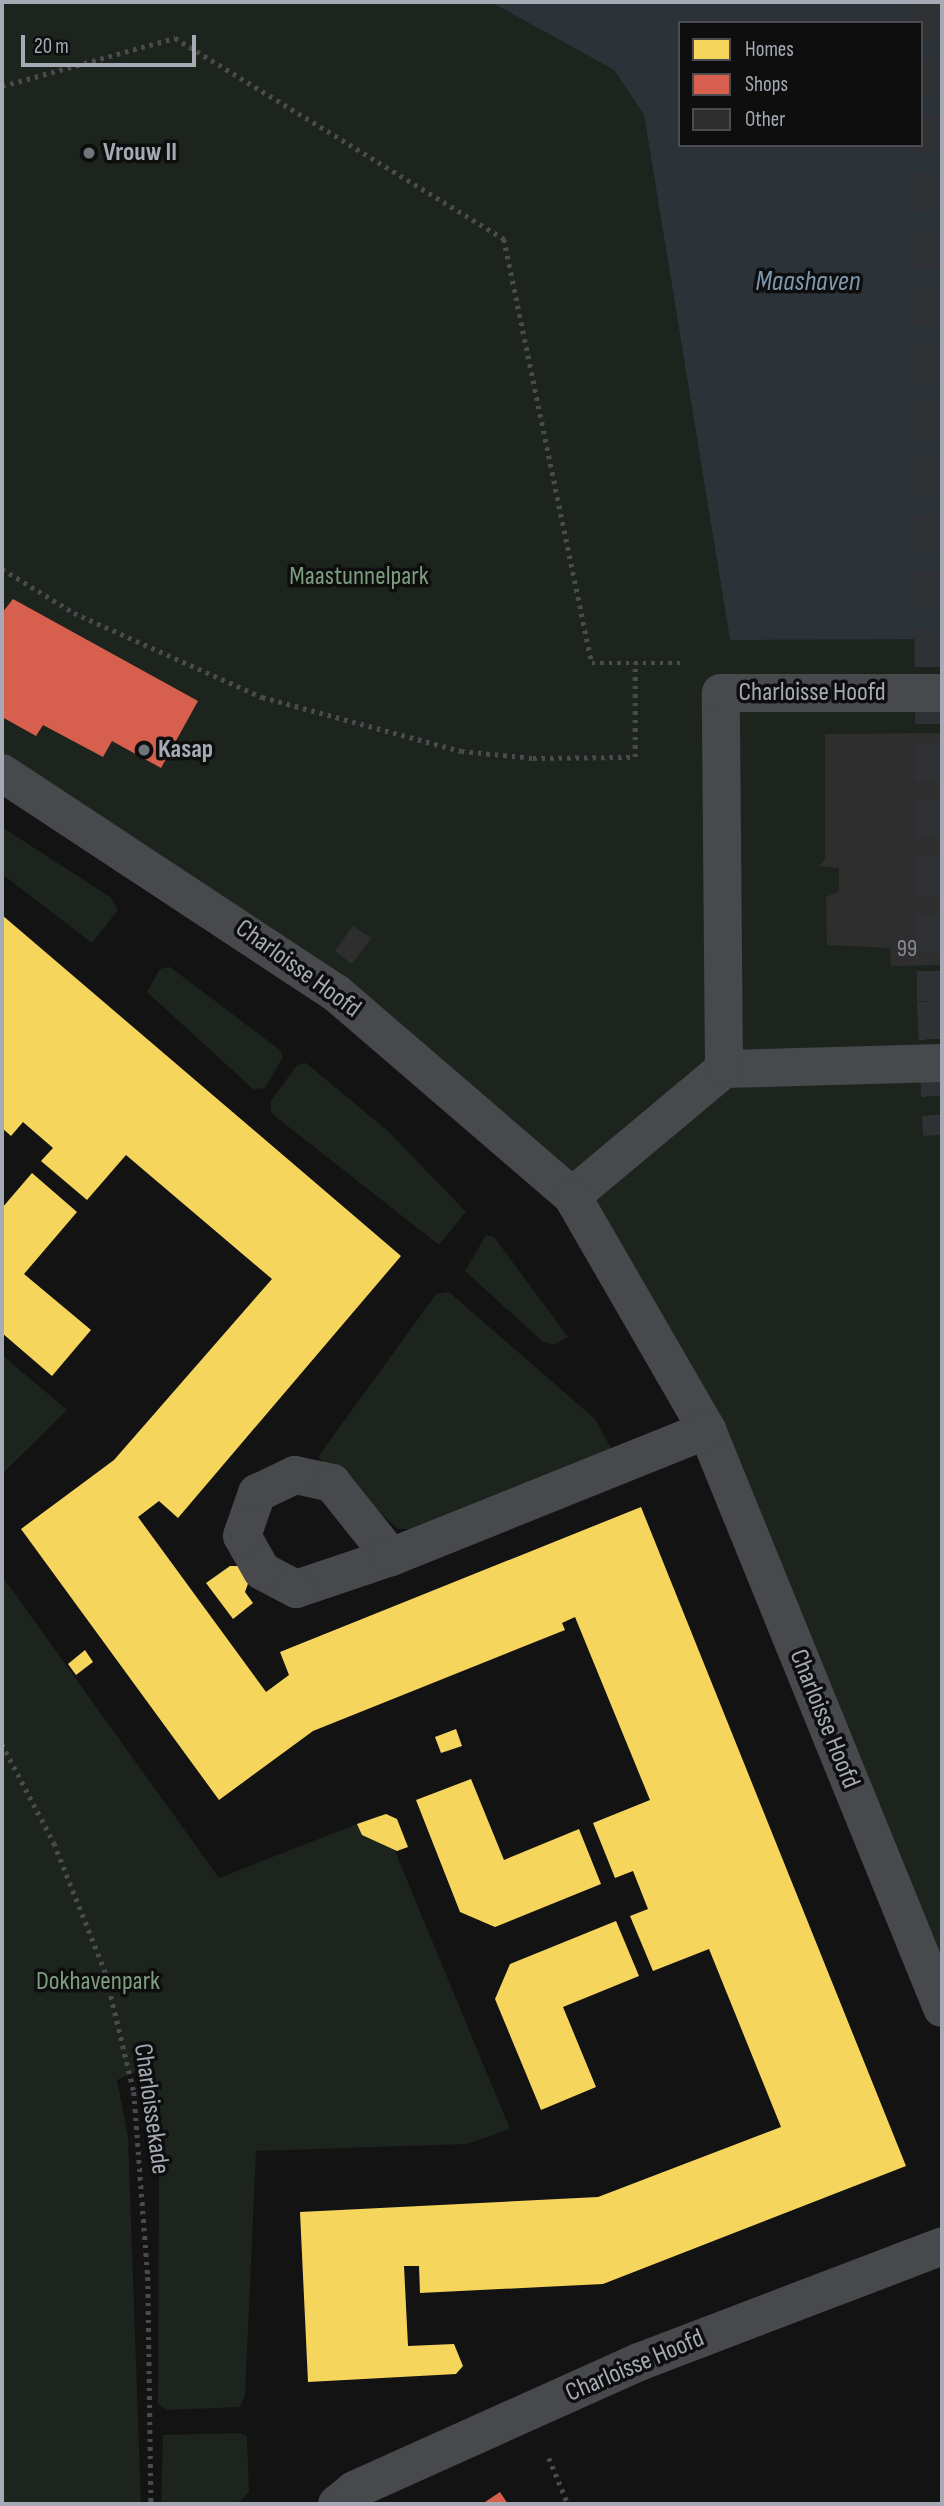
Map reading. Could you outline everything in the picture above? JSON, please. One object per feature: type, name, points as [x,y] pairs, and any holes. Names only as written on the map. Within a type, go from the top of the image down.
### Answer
[{"type":"street","name":"Charloisse Hoofd","points":[[724,1069],[721,693],[942,693]]},
{"type":"street","name":"Charloisse Hoofd","points":[[2,773],[200,898],[336,993],[572,1196],[707,1430],[942,2008]]},
{"type":"street","points":[[572,1196],[724,1069],[942,1063]]},
{"type":"street","points":[[391,1557],[707,1430]]},
{"type":"street","name":"Charloisse Hoofd","points":[[337,2504],[354,2490],[639,2362],[942,2246]]},
{"type":"path","points":[[2,86],[175,38],[504,239],[592,663],[721,662],[721,693]]},
{"type":"path","points":[[2,569],[74,613],[262,697],[461,751],[533,758],[635,757],[635,663]]},
{"type":"path","name":"Charloissekade","points":[[2,1744],[54,1843],[105,1972],[134,2092],[148,2277],[151,2504]]},
{"type":"green space","name":"Maastunnelpark","points":[[2,2],[491,2],[614,70],[644,115],[730,639],[942,639],[942,2008],[707,1430],[572,1196],[412,1055],[2,773]]},
{"type":"green space","points":[[2,827],[110,897],[118,910],[92,943],[2,874]]},
{"type":"green space","points":[[170,967],[280,1050],[283,1057],[265,1088],[253,1089],[147,992],[160,969]]},
{"type":"green space","points":[[306,1063],[388,1131],[466,1212],[439,1245],[271,1113],[271,1101],[297,1065]]},
{"type":"green space","points":[[486,1235],[494,1237],[568,1337],[553,1345],[542,1341],[465,1271]]},
{"type":"green space","points":[[449,1292],[595,1419],[613,1452],[413,1529],[398,1529],[318,1457],[436,1294]]},
{"type":"green space","points":[[2,1355],[67,1410],[2,1474]]},
{"type":"green space","name":"Dokhavenpark","points":[[2,1576],[219,1878],[380,1815],[510,2129],[467,2144],[256,2151],[245,2396],[240,2407],[167,2410],[158,2404],[159,2162],[147,2067],[117,2080],[128,2137],[141,2504],[2,2504]]},
{"type":"green space","points":[[240,2433],[247,2437],[249,2492],[237,2504],[161,2504],[163,2435]]},
{"type":"water","name":"Maashaven","points":[[491,2],[942,2],[942,639],[730,640],[644,115],[614,70]]},
{"type":"building: Homes","points":[[2,915],[401,1256],[178,1518],[159,1501],[138,1517],[266,1692],[289,1675],[280,1652],[641,1507],[906,2166],[603,2284],[420,2293],[419,2266],[404,2266],[408,2346],[454,2344],[463,2366],[456,2374],[308,2382],[300,2212],[598,2197],[781,2127],[709,1949],[653,1971],[630,1916],[648,1909],[633,1871],[615,1878],[593,1823],[650,1800],[575,1617],[562,1623],[565,1630],[313,1731],[219,1800],[21,1529],[114,1460],[272,1279],[126,1155],[87,1200],[41,1161],[53,1148],[23,1122],[11,1136],[2,1128]]},
{"type":"building: Homes","points":[[32,1173],[77,1212],[24,1274],[91,1330],[52,1376],[2,1333],[2,1208]]},
{"type":"building: Homes","points":[[230,1566],[241,1566],[250,1578],[245,1592],[253,1603],[233,1619],[206,1583]]},
{"type":"building: Homes","points":[[85,1650],[93,1662],[76,1675],[68,1664]]},
{"type":"building: Homes","points":[[456,1729],[462,1746],[441,1753],[435,1737]]},
{"type":"building: Homes","points":[[471,1779],[504,1860],[579,1829],[601,1884],[495,1927],[460,1912],[416,1800]]},
{"type":"building: Homes","points":[[386,1814],[397,1819],[408,1847],[397,1851],[362,1835],[357,1824]]},
{"type":"building: Homes","points":[[616,1921],[639,1976],[563,2007],[596,2087],[541,2110],[495,1999],[510,1964]]},
{"type":"building: Shops","points":[[13,599],[198,701],[161,768],[112,741],[103,757],[43,725],[36,736],[2,717],[2,613]]},
{"type":"building: Shops","points":[[500,2492],[508,2504],[482,2504]]},
{"type":"building: Other","points":[[942,733],[942,965],[891,966],[890,948],[827,945],[826,897],[839,891],[839,868],[819,866],[825,859],[825,734]]},
{"type":"building: Other","points":[[353,926],[371,938],[352,964],[335,951]]},
{"type":"tunnel","points":[[929,2],[936,1001],[942,1135]]},
{"type":"place","name":"Vrouw II","points":[[89,153]]},
{"type":"place","name":"Kasap","points":[[144,750]]}]
